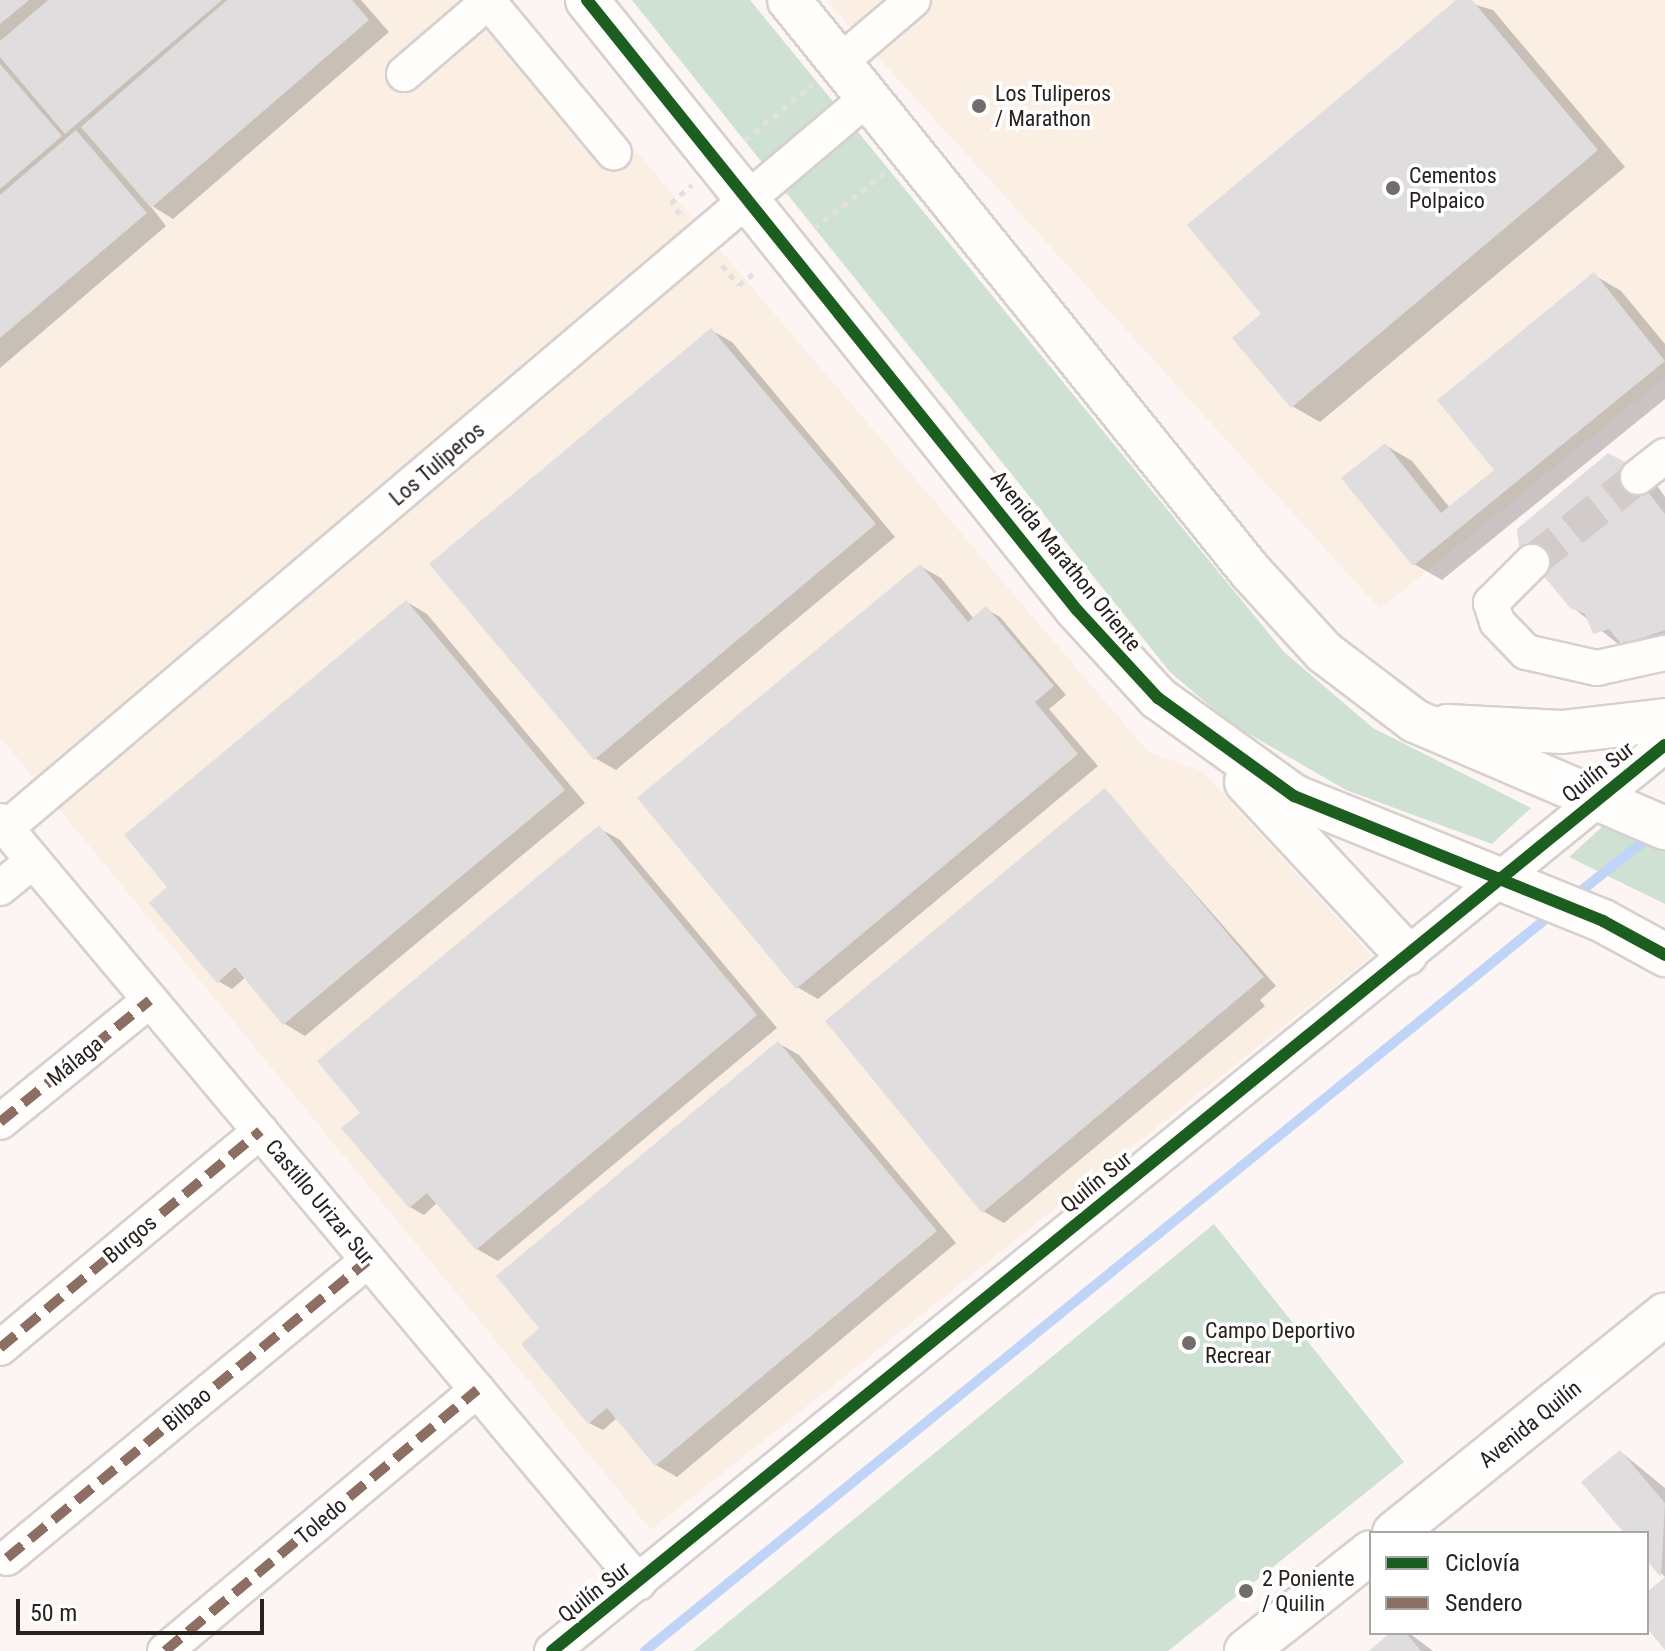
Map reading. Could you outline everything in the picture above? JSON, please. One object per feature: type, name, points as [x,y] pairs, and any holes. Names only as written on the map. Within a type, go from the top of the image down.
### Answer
[{"type":"main road","name":"Avenida Marathon Oriente","points":[[587,0],[1077,610],[1209,741],[1294,796],[1495,880],[1538,893],[1603,921],[1665,955]]},
{"type":"main road","points":[[789,0],[1292,620],[1356,681],[1415,721],[1593,801],[1648,822]]},
{"type":"main road","points":[[1415,721],[1562,732],[1665,720]]},
{"type":"main road","points":[[1209,741],[1406,954]]},
{"type":"main road","name":"Avenida Quilín","points":[[1396,1531],[1665,1314]]},
{"type":"main road","points":[[1246,1651],[1369,1554]]},
{"type":"street","points":[[839,63],[913,0]]},
{"type":"street","points":[[404,74],[489,1],[614,153]]},
{"type":"street","name":"Los Tuliperos","points":[[3,824],[867,98]]},
{"type":"street","points":[[1638,477],[1665,456]]},
{"type":"street","points":[[1532,562],[1491,603],[1497,622],[1526,652],[1597,668],[1665,653]]},
{"type":"street","name":"Quilín Sur","points":[[552,1651],[639,1583],[1495,880],[1665,745]]},
{"type":"street","name":"Castillo Urizar Sur","points":[[3,824],[639,1583]]},
{"type":"street","points":[[0,888],[33,861]]},
{"type":"street","name":"Málaga","points":[[0,1122],[150,1000]]},
{"type":"street","name":"Burgos","points":[[0,1348],[260,1131]]},
{"type":"street","name":"Bilbao","points":[[7,1558],[368,1260]]},
{"type":"street","name":"Toledo","points":[[165,1651],[477,1390]]},
{"type":"path","points":[[788,247],[911,153]]},
{"type":"shaded area","points":[[0,0],[507,0],[1148,752],[1202,771],[1372,956],[651,1530],[0,737]]},
{"type":"shaded area","points":[[826,0],[1665,0],[1665,377],[1380,609]]},
{"type":"green space","points":[[632,0],[750,0],[1284,652],[1373,728],[1531,808],[1492,844],[1346,790],[1230,723],[1170,672]]},
{"type":"green space","points":[[1603,826],[1665,846],[1665,904],[1569,857]]},
{"type":"green space","name":"Campo Deportivo Recrear","points":[[1214,1224],[1404,1462],[1168,1651],[693,1651]]},
{"type":"building","points":[[0,0],[29,0],[0,24]]},
{"type":"building","points":[[48,0],[222,0],[65,134],[0,57],[0,41]]},
{"type":"building","points":[[227,0],[352,0],[369,20],[151,208],[81,127]]},
{"type":"building","name":"Cementos Polpaico","points":[[1456,0],[1472,0],[1598,150],[1291,408],[1232,338],[1261,314],[1187,225]]},
{"type":"building","points":[[0,64],[62,136],[0,189]]},
{"type":"building","points":[[76,130],[147,213],[0,338],[0,195]]},
{"type":"building","points":[[1594,272],[1665,361],[1413,566],[1341,478],[1385,443],[1441,513],[1494,470],[1437,400]]},
{"type":"building","points":[[711,328],[876,524],[594,760],[429,564]]},
{"type":"building","points":[[1608,453],[1625,462],[1665,514],[1665,630],[1622,645],[1609,629],[1593,634],[1585,614],[1570,608],[1519,546],[1517,529]]},
{"type":"building","points":[[920,564],[968,622],[986,606],[1054,686],[1035,702],[1078,754],[796,989],[637,798]]},
{"type":"building","points":[[406,600],[565,790],[283,1025],[235,967],[217,983],[149,903],[167,887],[124,835]]},
{"type":"building","points":[[1105,788],[1264,977],[982,1213],[825,1021]]},
{"type":"building","points":[[599,825],[757,1015],[476,1250],[427,1193],[409,1208],[341,1128],[360,1113],[317,1061]]},
{"type":"building","points":[[778,1041],[937,1231],[655,1466],[607,1408],[588,1424],[521,1344],[539,1328],[496,1276]]},
{"type":"building","points":[[1620,1450],[1665,1503],[1661,1577],[1649,1563],[1649,1531],[1622,1531],[1581,1482]]},
{"type":"building","points":[[1665,1577],[1665,1650],[1649,1630],[1649,1590]]},
{"type":"building","points":[[1388,1635],[1408,1635],[1421,1651],[1369,1651]]},
{"type":"waterway","points":[[1572,898],[1653,834]]},
{"type":"waterway","points":[[645,1651],[1553,913]]},
{"type":"tunnel","points":[[1532,562],[1638,477]]},
{"type":"marked path","points":[[0,1122],[150,1000]]},
{"type":"marked path","points":[[0,1348],[260,1131]]},
{"type":"marked path","points":[[7,1558],[368,1260]]},
{"type":"marked path","points":[[165,1651],[477,1390]]},
{"type":"cycle path","points":[[587,0],[1077,610],[1158,698],[1294,796],[1603,921],[1665,955]]},
{"type":"cycle path","points":[[552,1651],[1665,745]]},
{"type":"place","name":"Los Tuliperos / Marathon","points":[[979,106]]},
{"type":"place","name":"Cementos Polpaico","points":[[1393,188]]},
{"type":"place","name":"Campo Deportivo Recrear","points":[[1189,1343]]},
{"type":"place","name":"2 Poniente / Quilin","points":[[1246,1591]]}]
